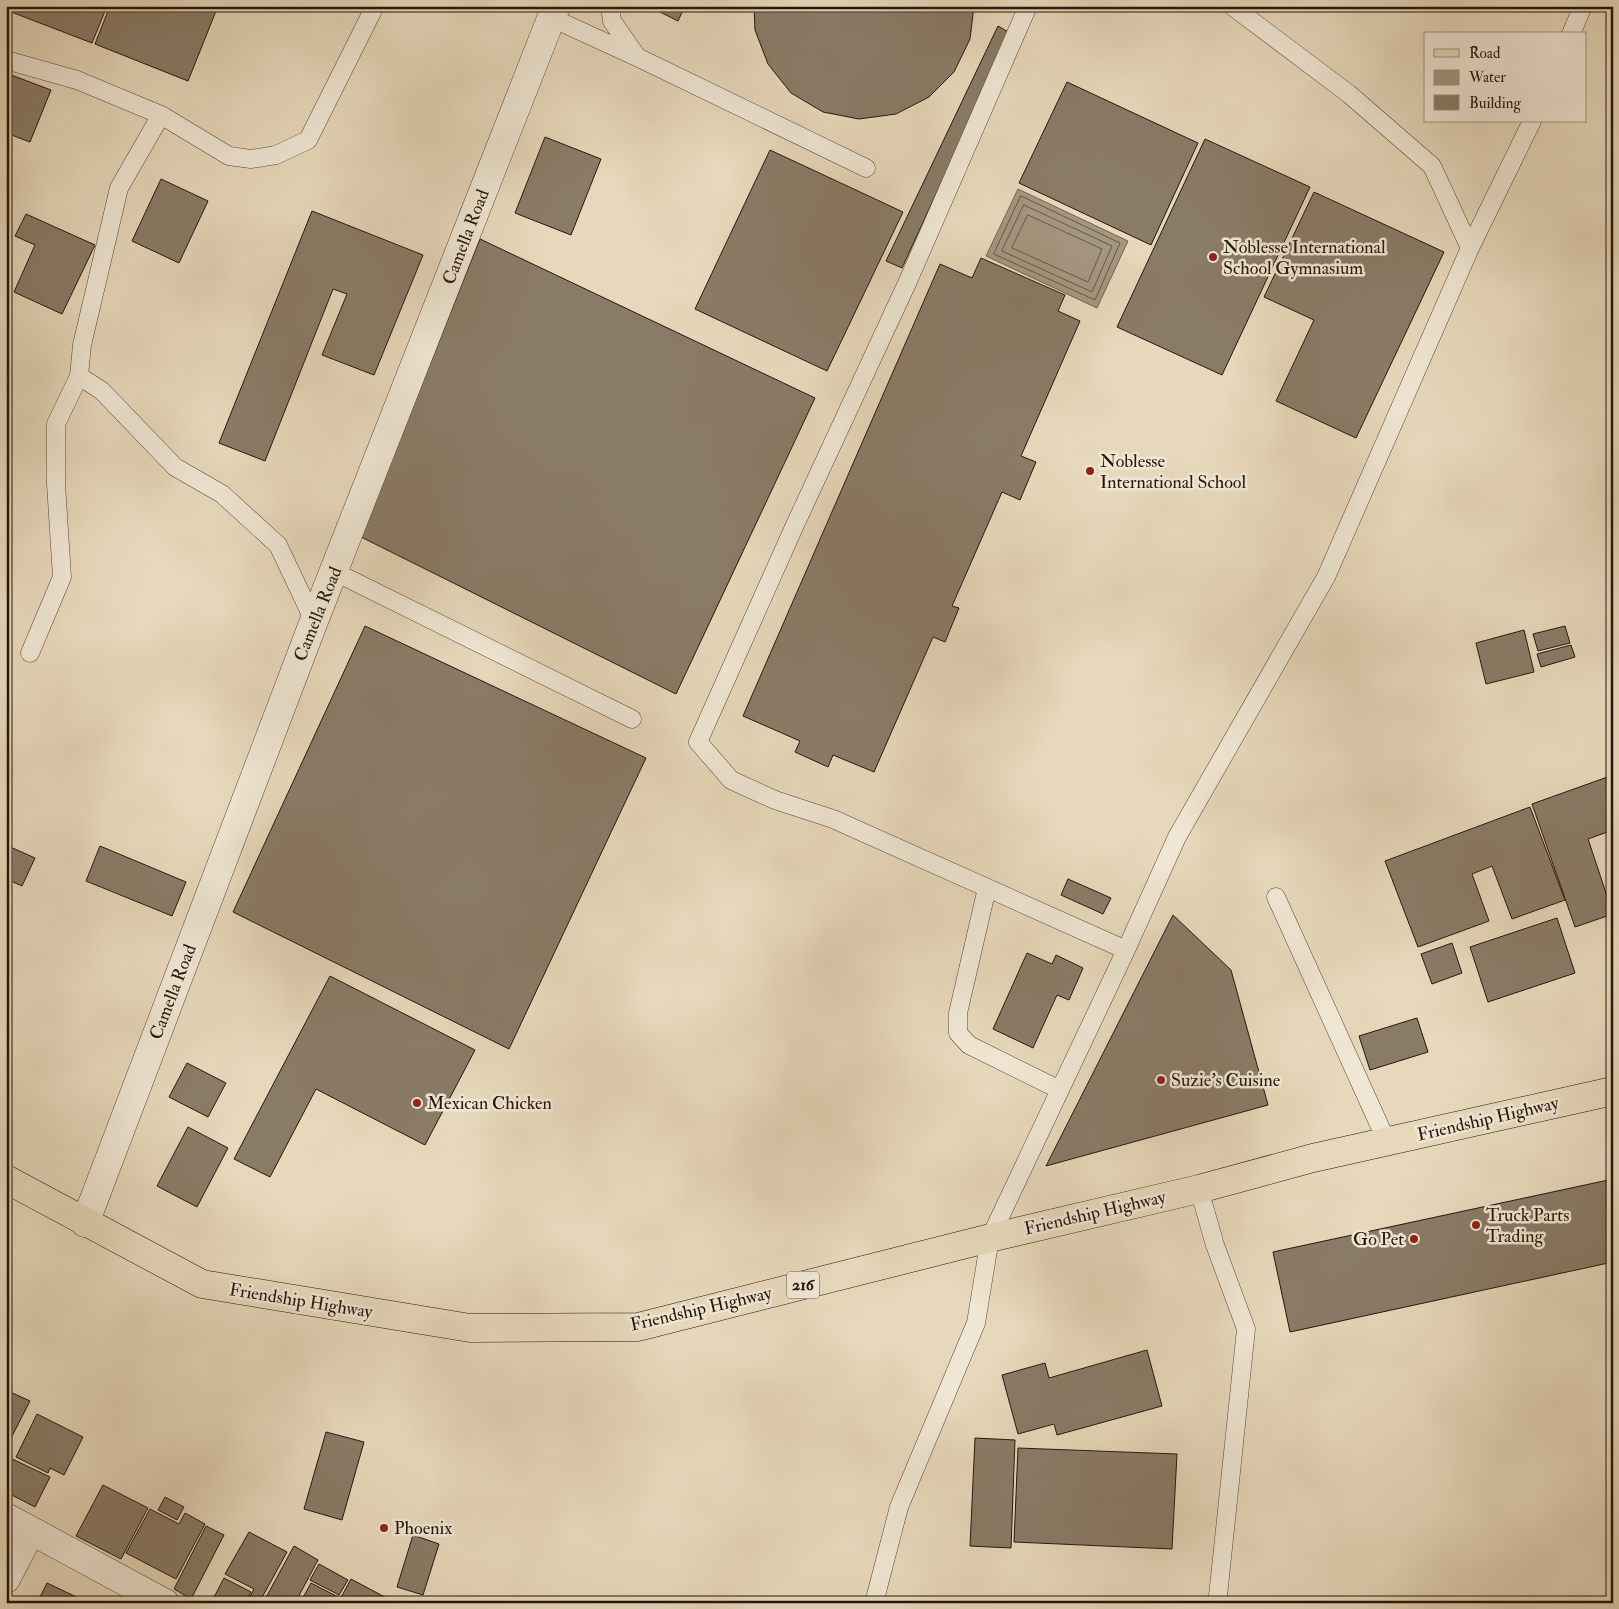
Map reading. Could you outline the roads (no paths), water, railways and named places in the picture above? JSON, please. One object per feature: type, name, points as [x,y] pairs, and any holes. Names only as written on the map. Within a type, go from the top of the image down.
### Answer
[{"type":"main road","name":"Friendship Highway","points":[[6,1179],[202,1284],[470,1328],[638,1327],[990,1238],[1199,1189],[1313,1158],[1613,1090]]},
{"type":"street","name":"Camella Road","points":[[85,1223],[314,622],[554,12]]},
{"type":"street","points":[[6,1517],[165,1603]]},
{"type":"street","points":[[6,1579],[31,1530]]},
{"type":"lane","points":[[6,60],[77,80],[161,115],[229,156],[251,159],[276,155],[308,140],[375,6]]},
{"type":"lane","points":[[610,6],[612,20],[637,57]]},
{"type":"lane","points":[[1028,6],[908,281],[795,525],[698,742],[731,780],[775,800],[833,820],[1126,950]]},
{"type":"lane","points":[[1232,6],[1349,94],[1432,166],[1470,248]]},
{"type":"lane","points":[[1572,32],[1583,6]]},
{"type":"lane","points":[[554,12],[637,57],[866,168]]},
{"type":"lane","points":[[30,653],[62,577],[56,484],[56,424],[79,376],[82,345],[119,188],[161,115]]},
{"type":"lane","points":[[874,1603],[899,1507],[976,1323],[990,1238],[1126,950],[1177,837],[1326,577],[1470,248],[1532,122]]},
{"type":"lane","points":[[79,376],[102,391],[175,467],[222,494],[278,545],[314,622]]},
{"type":"lane","points":[[335,572],[632,719]]},
{"type":"lane","points":[[987,888],[958,1013],[958,1032],[969,1045],[1060,1090]]},
{"type":"lane","points":[[1276,897],[1387,1142]]},
{"type":"lane","points":[[1199,1189],[1215,1245],[1246,1330],[1218,1596]]},
{"type":"water","points":[[1018,189],[1128,241],[1097,308],[986,256]]},
{"type":"place","name":"Noblesse International School Gymnasium","points":[[1213,257]]},
{"type":"place","name":"Noblesse International School","points":[[1090,471]]},
{"type":"place","name":"Suzie's Cuisine","points":[[1161,1080]]},
{"type":"place","name":"Mexican Chicken","points":[[417,1103]]},
{"type":"place","name":"Truck Parts Trading","points":[[1476,1225]]},
{"type":"place","name":"Go Pet","points":[[1414,1239]]},
{"type":"place","name":"Phoenix","points":[[384,1528]]}]
